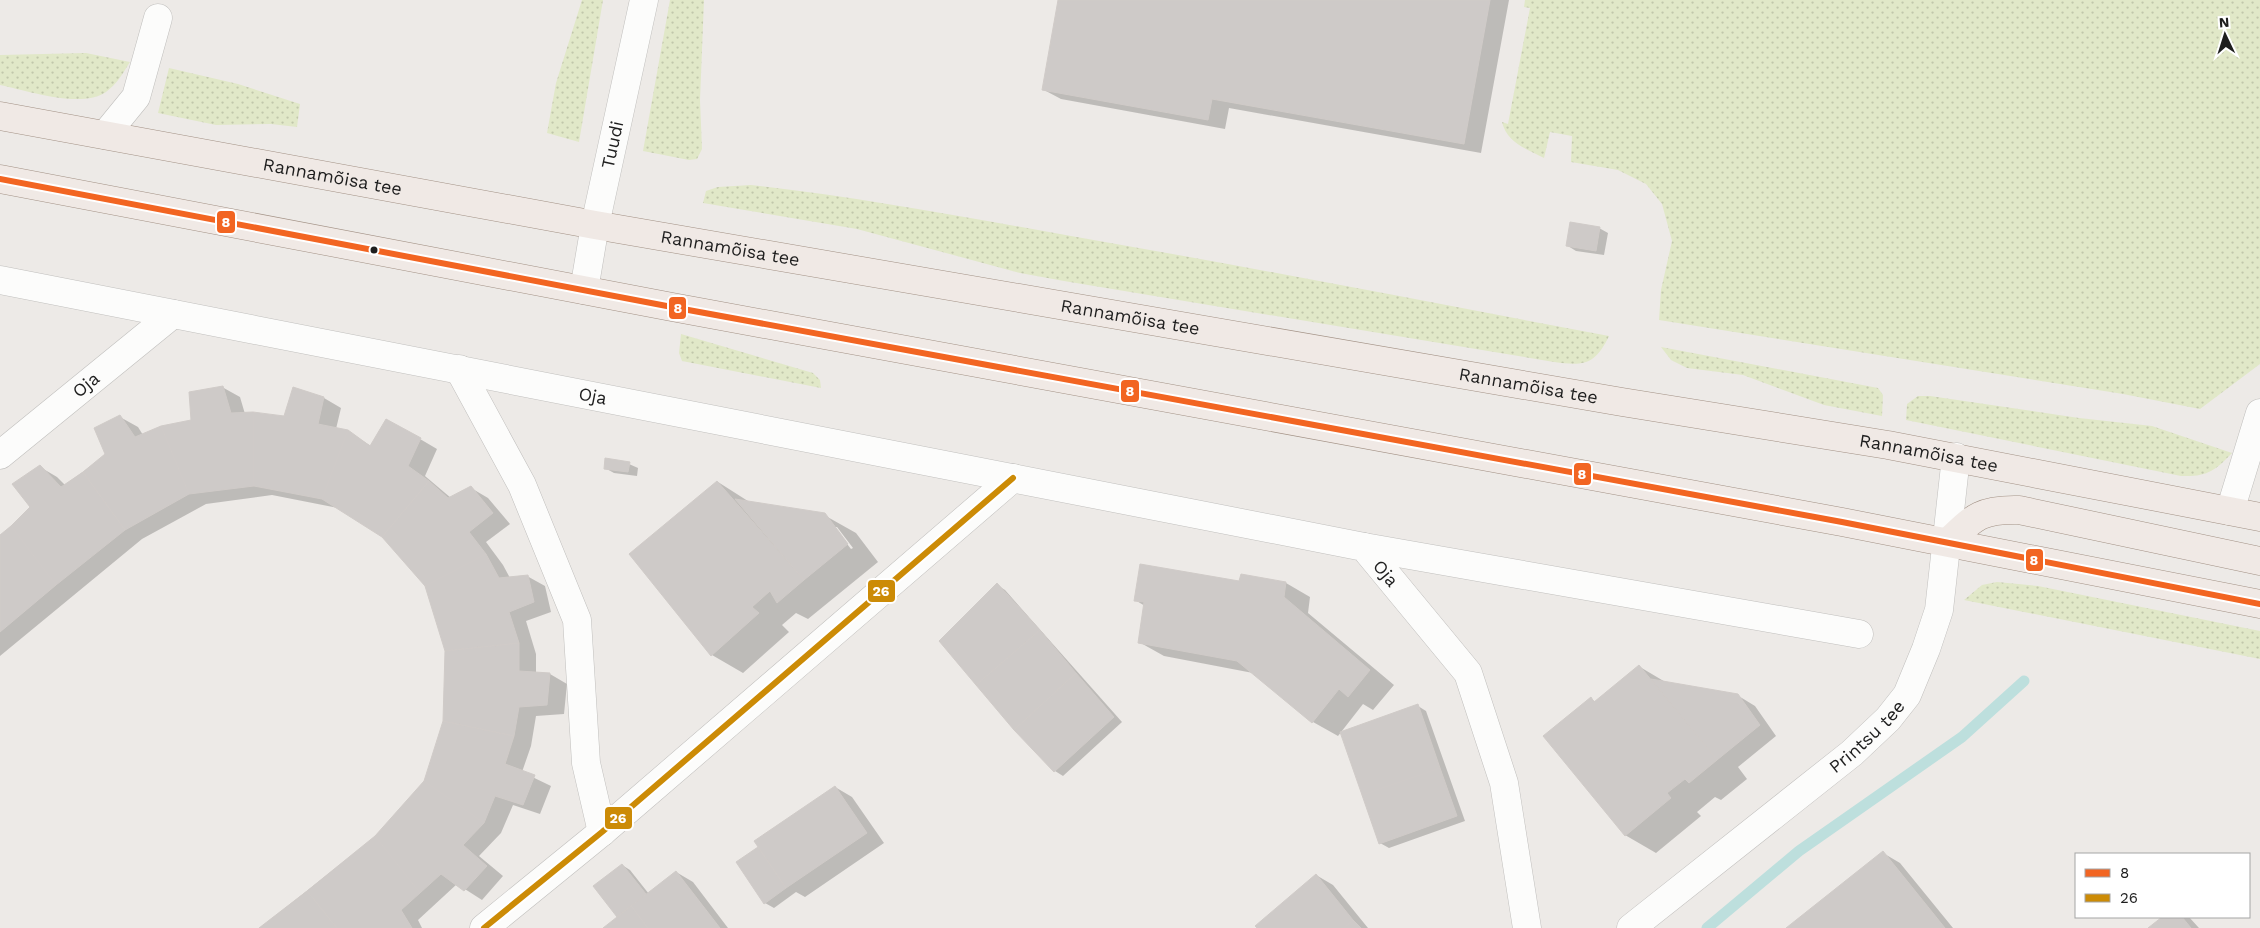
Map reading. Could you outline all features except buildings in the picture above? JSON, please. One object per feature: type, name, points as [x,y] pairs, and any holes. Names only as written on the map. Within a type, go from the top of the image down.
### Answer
[{"type":"main road","name":"Rannamõisa tee","points":[[0,116],[596,224],[1612,400],[1956,457],[2260,517]]},
{"type":"main road","points":[[0,179],[584,290],[1948,542],[2260,604]]},
{"type":"main road","points":[[1948,542],[1972,519],[1997,510],[2019,510],[2260,561]]},
{"type":"street","name":"Tuudi","points":[[584,290],[596,224],[644,0]]},
{"type":"street","points":[[105,135],[136,96],[158,18]]},
{"type":"street","name":"Oja","points":[[0,280],[1364,547],[1468,673],[1504,783],[1527,928]]},
{"type":"street","name":"Oja","points":[[0,455],[173,314]]},
{"type":"street","points":[[459,369],[522,485],[577,620],[586,763],[602,832]]},
{"type":"street","points":[[2230,511],[2260,413]]},
{"type":"street","name":"Printsu tee","points":[[1631,928],[1852,753],[1888,719],[1907,695],[1929,641],[1939,610],[1956,457]]},
{"type":"street","points":[[484,928],[602,832],[1013,478]]},
{"type":"street","points":[[1364,547],[1858,634]]},
{"type":"green space","points":[[582,0],[603,0],[579,142],[547,133],[556,83]]},
{"type":"green space","points":[[670,0],[704,0],[700,100],[702,149],[697,159],[689,160],[643,151]]},
{"type":"green space","points":[[1525,0],[2260,0],[2260,364],[2200,409],[2123,394],[1659,320],[1661,290],[1672,241],[1662,204],[1646,184],[1618,170],[1571,162],[1572,136],[1550,132],[1544,158],[1513,140],[1508,135],[1502,122],[1508,124],[1530,8],[1524,7]]},
{"type":"green space","points":[[86,53],[130,62],[120,78],[106,92],[96,97],[69,99],[0,85],[0,55]]},
{"type":"green space","points":[[169,68],[238,84],[300,104],[297,127],[271,124],[216,125],[158,113]]},
{"type":"green space","points":[[751,185],[871,201],[991,222],[1272,272],[1609,336],[1599,353],[1588,361],[1573,364],[1554,362],[1020,273],[857,229],[703,203],[706,191],[718,187]]},
{"type":"green space","points":[[681,334],[813,373],[820,380],[821,388],[682,361],[679,353]]},
{"type":"green space","points":[[1661,347],[1878,388],[1883,395],[1882,416],[1824,405],[1743,375],[1687,368],[1671,360]]},
{"type":"green space","points":[[1918,396],[1930,396],[2079,418],[2152,426],[2232,453],[2210,472],[2181,476],[1906,420],[1907,404]]},
{"type":"green space","points":[[1997,582],[2038,586],[2260,631],[2260,659],[1964,600],[1982,585]]},
{"type":"waterway","points":[[1707,928],[1799,851],[1962,737],[2024,681]]},
{"type":"transit line","name":"8","points":[[0,179],[672,307],[1842,522],[2260,604]]},
{"type":"transit line","name":"26","points":[[484,928],[602,832],[1013,478]]}]
